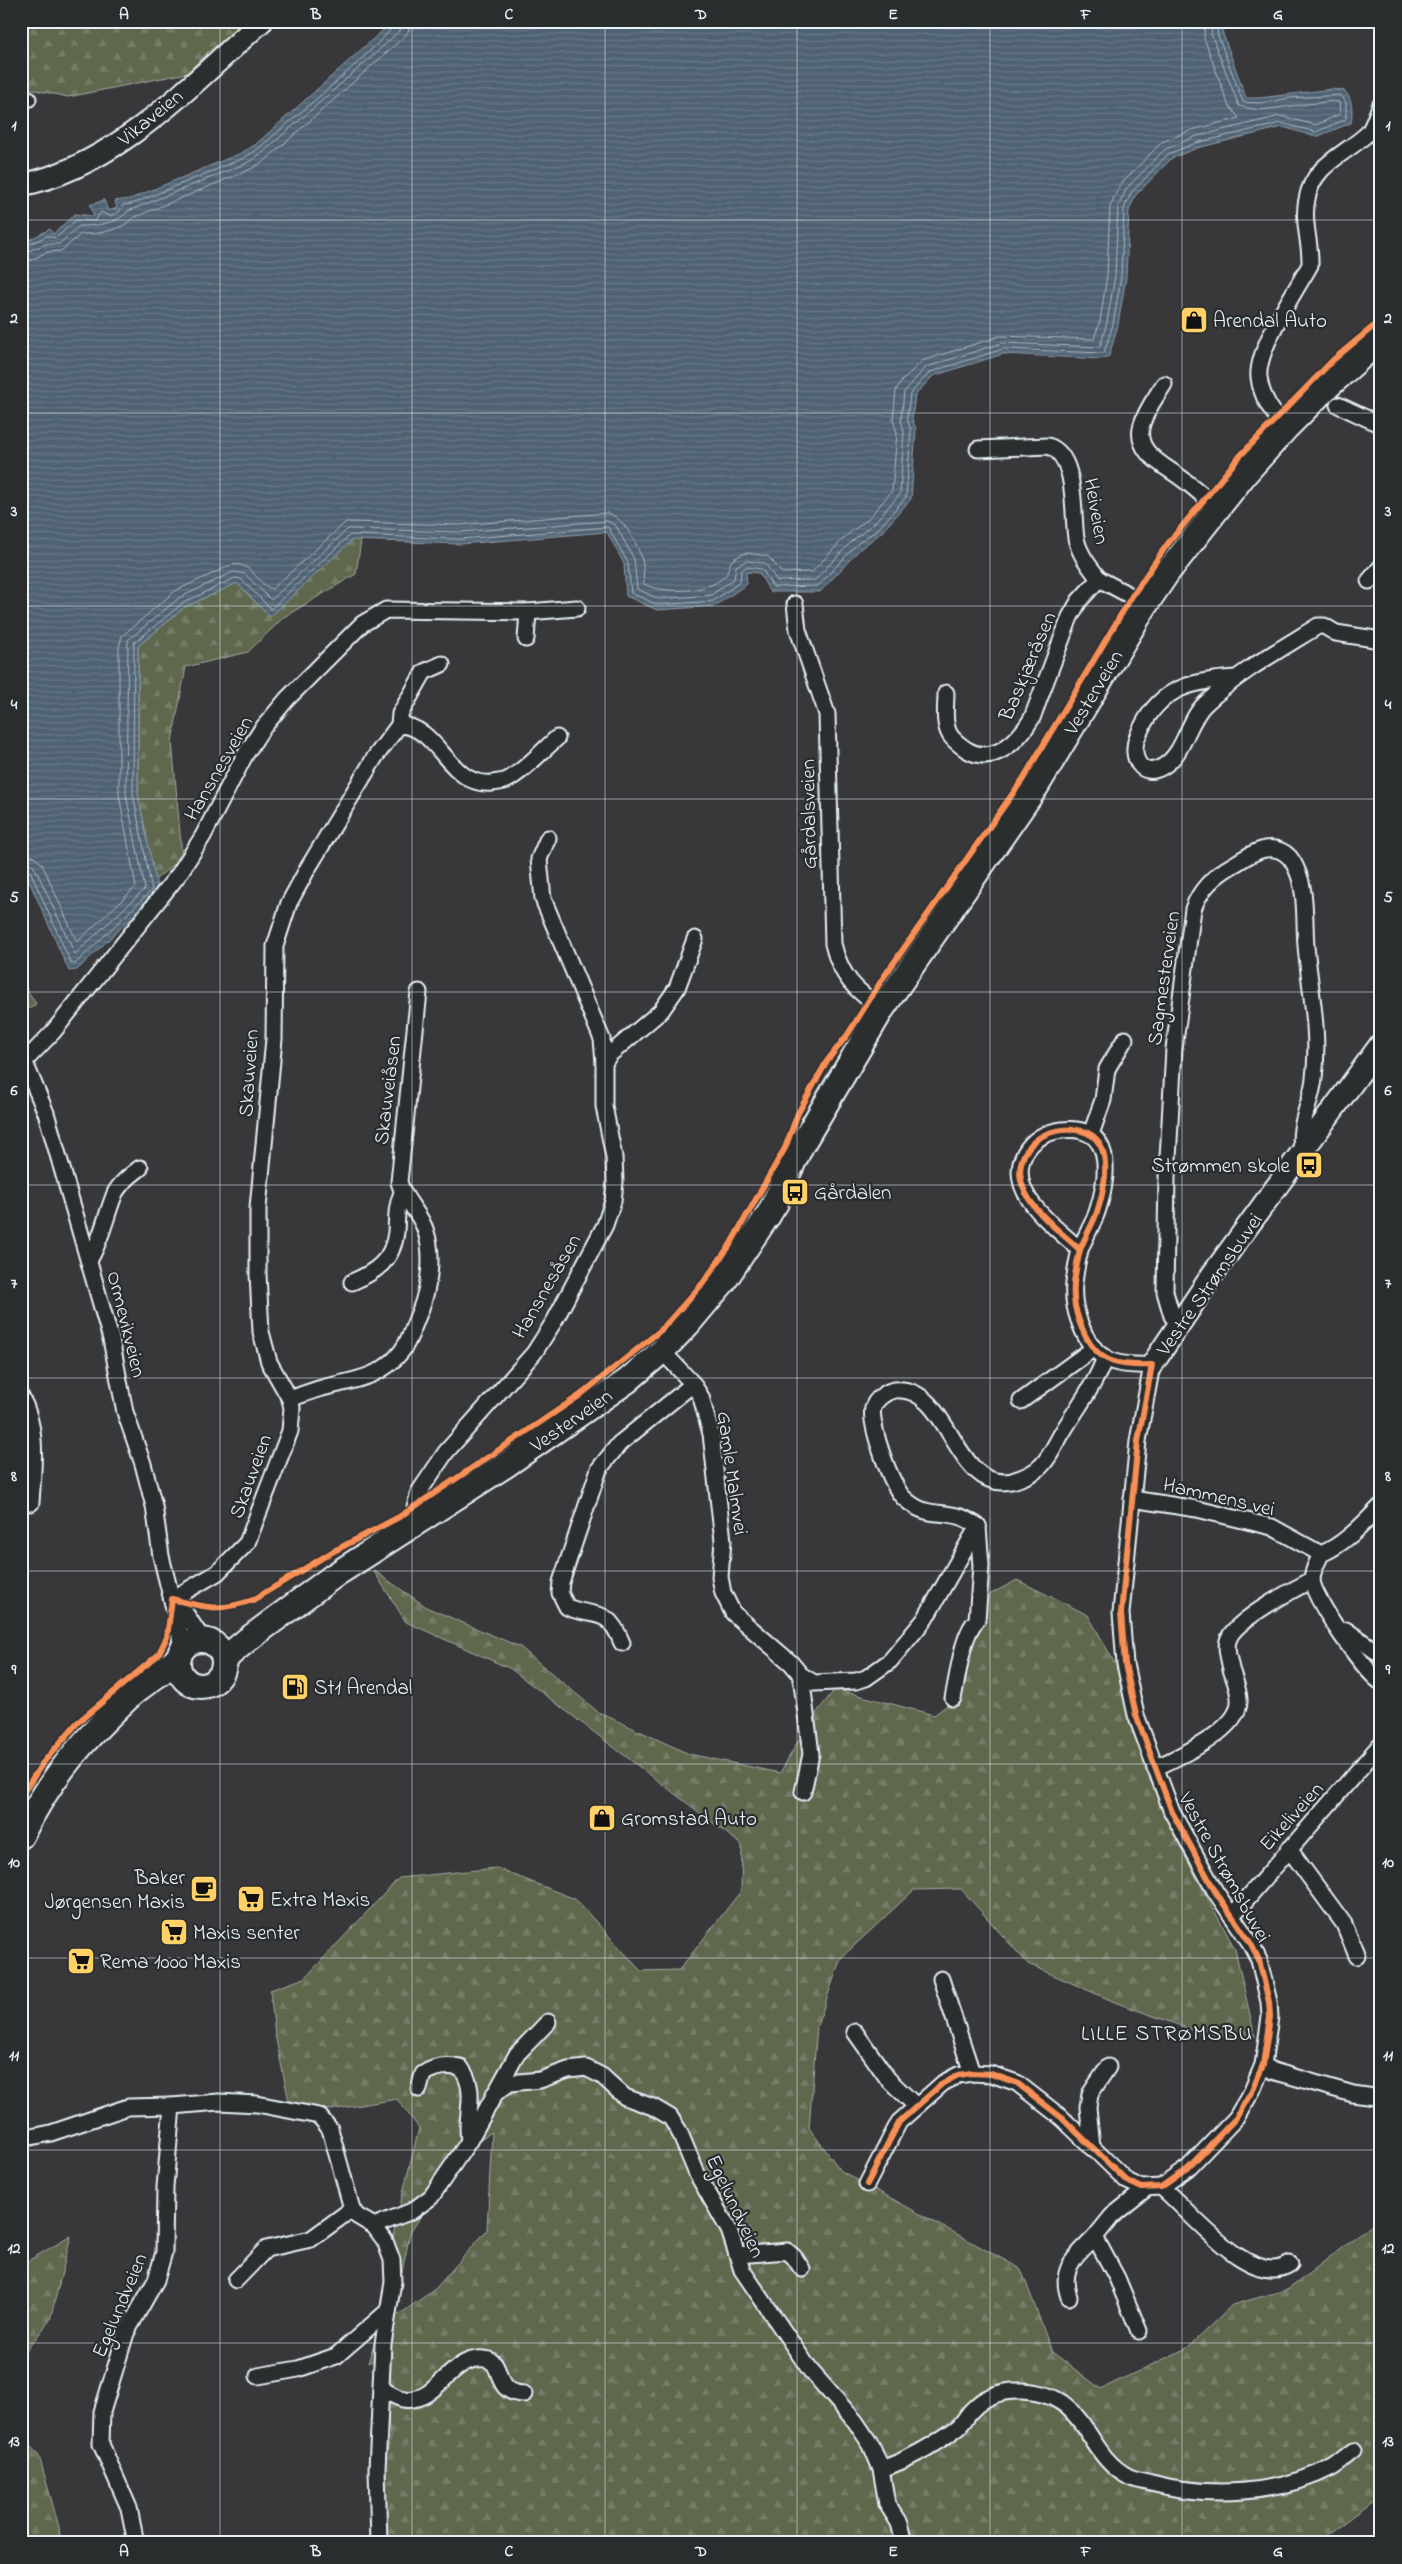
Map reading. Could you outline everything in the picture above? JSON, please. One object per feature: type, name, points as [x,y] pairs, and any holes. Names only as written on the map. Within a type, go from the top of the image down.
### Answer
[{"type":"main road","name":"Vikaveien","points":[[21,185],[52,178],[71,170],[112,147],[158,113],[262,21]]},
{"type":"main road","name":"Vesterveien","points":[[224,1663],[247,1640],[332,1578],[580,1414],[626,1381],[662,1351],[688,1324],[724,1281],[768,1216],[808,1150],[843,1075],[882,1009],[1036,787],[1146,604],[1217,509],[1287,427],[1325,389],[1381,339]]},
{"type":"main road","name":"Vestre Strømsbuvei","points":[[1152,1365],[1178,1322],[1304,1152],[1381,1044]]},
{"type":"main road","name":"Vesterveien","points":[[206,1641],[222,1637],[332,1578]]},
{"type":"main road","points":[[21,1836],[51,1781],[76,1750],[133,1693],[160,1675],[191,1643],[206,1641],[220,1650],[224,1663],[222,1672],[214,1682],[202,1686],[194,1685],[165,1690],[108,1719]]},
{"type":"main road","points":[[180,1654],[178,1664],[183,1676],[194,1685]]},
{"type":"street","points":[[1287,427],[1276,418],[1269,408],[1259,378],[1260,363],[1268,342],[1310,265],[1311,251],[1304,214],[1307,197],[1313,181],[1324,166],[1369,132],[1381,104]]},
{"type":"street","points":[[1164,384],[1141,425],[1140,437],[1144,449],[1152,458],[1185,481],[1217,509]]},
{"type":"street","points":[[1338,405],[1381,425]]},
{"type":"street","name":"Heiveien","points":[[978,449],[1048,446],[1056,448],[1068,467],[1074,501],[1076,540],[1082,555],[1099,579]]},
{"type":"street","points":[[1369,581],[1381,567]]},
{"type":"street","points":[[1099,579],[1146,604]]},
{"type":"street","name":"Baskjæråsen","points":[[946,693],[946,722],[950,735],[959,745],[971,752],[985,755],[1002,751],[1015,742],[1032,718],[1070,618],[1079,601],[1099,579]]},
{"type":"street","name":"Gårdalsveien","points":[[796,604],[798,630],[827,714],[833,944],[837,962],[852,986],[882,1009]]},
{"type":"street","name":"Hansnesveien","points":[[23,1064],[52,1032],[179,874],[203,836],[245,755],[262,729],[293,693],[362,624],[386,610],[449,613],[528,612],[577,608]]},
{"type":"street","points":[[526,639],[528,612]]},
{"type":"street","points":[[1236,678],[1187,685],[1164,696],[1139,734],[1133,749],[1138,764],[1146,769],[1155,770],[1170,761],[1203,706],[1236,678],[1318,626],[1324,626],[1336,633],[1381,640]]},
{"type":"street","name":"Skauveien","points":[[172,1599],[217,1573],[247,1543],[290,1431],[292,1408],[290,1399],[269,1362],[263,1340],[258,1274],[258,1208],[274,1039],[275,946],[289,903],[308,868],[375,757],[399,725],[400,714],[424,672],[442,664]]},
{"type":"street","points":[[399,725],[406,725],[425,735],[464,776],[477,782],[489,783],[506,781],[557,738]]},
{"type":"street","name":"Hansnesåsen","points":[[417,1522],[414,1507],[419,1492],[446,1452],[534,1352],[555,1320],[605,1225],[612,1201],[615,1182],[614,1157],[604,1106],[602,1039],[543,899],[539,859],[548,838]]},
{"type":"street","name":"Sagmesterveien","points":[[1178,1322],[1172,1316],[1164,1292],[1166,1177],[1174,1049],[1193,909],[1198,894],[1210,882],[1229,867],[1256,852],[1270,848],[1281,851],[1290,858],[1297,869],[1303,900],[1306,948],[1316,1020],[1314,1080],[1301,1135],[1304,1152]]},
{"type":"street","points":[[604,1063],[609,1055],[661,1011],[677,988],[696,939]]},
{"type":"street","name":"Skauveiåsen","points":[[290,1399],[323,1388],[358,1381],[391,1363],[402,1351],[424,1299],[428,1282],[429,1246],[422,1220],[402,1193],[398,1170],[413,1067],[419,992]]},
{"type":"street","points":[[1091,1134],[1103,1100],[1107,1069],[1125,1039]]},
{"type":"street","name":"Ormevikveien","points":[[23,1064],[46,1113],[90,1259],[113,1347],[125,1412],[143,1464],[154,1506],[161,1556],[172,1599],[180,1654]]},
{"type":"street","points":[[1080,1250],[1037,1210],[1027,1196],[1020,1175],[1020,1162],[1028,1148],[1040,1136],[1063,1130],[1091,1134],[1104,1151],[1107,1173],[1098,1209],[1080,1250],[1074,1277],[1073,1302],[1078,1321],[1100,1353],[1116,1364],[1129,1367],[1152,1365]]},
{"type":"street","points":[[90,1259],[104,1231],[116,1192],[126,1179],[140,1168]]},
{"type":"street","name":"Skauveiåsen","points":[[352,1282],[373,1274],[390,1255],[396,1233],[397,1203],[402,1193]]},
{"type":"street","name":"Gamle Malmvei","points":[[662,1351],[693,1384],[701,1397],[711,1434],[723,1541],[720,1577],[723,1592],[733,1613],[791,1663],[801,1675]]},
{"type":"street","points":[[1021,1401],[1100,1353]]},
{"type":"street","points":[[978,1526],[960,1517],[934,1514],[920,1510],[904,1498],[889,1472],[874,1426],[873,1406],[880,1397],[893,1390],[909,1390],[924,1399],[969,1462],[981,1475],[1000,1483],[1022,1478],[1042,1465],[1100,1353]]},
{"type":"street","name":"Vestre Strømsbuvei","points":[[1069,2296],[1065,2276],[1073,2260],[1112,2216],[1188,2168],[1236,2118],[1252,2091],[1263,2065],[1270,2017],[1269,2002],[1259,1960],[1251,1944],[1230,1915],[1172,1812],[1136,1715],[1124,1655],[1121,1613],[1132,1499],[1138,1441],[1152,1365]]},
{"type":"street","points":[[622,1643],[616,1628],[603,1615],[567,1607],[560,1593],[561,1582],[599,1469],[619,1444],[693,1384]]},
{"type":"street","points":[[21,1397],[30,1413],[34,1451],[31,1503]]},
{"type":"street","name":"Hammens vei","points":[[1132,1499],[1197,1509],[1272,1527],[1321,1554]]},
{"type":"street","points":[[1381,1506],[1349,1536],[1330,1550],[1321,1554],[1312,1580],[1318,1599],[1327,1615],[1381,1682]]},
{"type":"street","points":[[801,1675],[814,1683],[856,1681],[866,1678],[890,1661],[925,1619],[978,1526]]},
{"type":"street","points":[[953,1698],[961,1664],[963,1644],[977,1620],[981,1566],[978,1526]]},
{"type":"street","points":[[1155,1768],[1199,1746],[1232,1720],[1238,1711],[1240,1701],[1227,1644],[1235,1628],[1312,1580]]},
{"type":"street","name":"Ormevikveien","points":[[172,1599],[182,1608],[206,1641]]},
{"type":"street","points":[[1327,1615],[1362,1643],[1381,1655]]},
{"type":"street","points":[[801,1675],[811,1754],[803,1792]]},
{"type":"street","name":"Eikeliveien","points":[[1230,1915],[1238,1909],[1381,1744]]},
{"type":"street","points":[[1290,1849],[1344,1924],[1357,1956]]},
{"type":"street","points":[[941,1979],[972,2073]]},
{"type":"street","points":[[374,2226],[412,2211],[431,2197],[469,2141],[517,2054],[548,2022]]},
{"type":"street","points":[[855,2032],[862,2046],[888,2079],[916,2106]]},
{"type":"street","points":[[1263,2065],[1273,2071],[1336,2089],[1381,2098]]},
{"type":"street","points":[[419,2089],[422,2074],[429,2070],[449,2066],[461,2068],[468,2077],[471,2089],[469,2141]]},
{"type":"street","points":[[1092,2148],[1088,2108],[1090,2094],[1108,2067]]},
{"type":"street","name":"Egelundveien","points":[[494,2094],[510,2083],[540,2080],[568,2070],[586,2068],[602,2076],[626,2097],[665,2113],[679,2131],[697,2174],[718,2206],[738,2255],[742,2270],[810,2370],[856,2421],[871,2445],[881,2469],[887,2504],[899,2524],[904,2543]]},
{"type":"street","points":[[867,2184],[899,2122],[916,2106],[943,2083],[958,2075],[972,2073],[990,2074],[1017,2083],[1062,2118],[1127,2181],[1154,2188],[1212,2237],[1243,2259],[1271,2268],[1282,2269],[1290,2264]]},
{"type":"street","points":[[21,2139],[51,2133],[128,2107],[220,2102],[258,2104],[319,2116],[330,2129],[352,2209],[357,2216],[374,2226],[385,2241],[392,2260],[393,2282],[383,2344],[382,2390],[376,2469],[379,2543]]},
{"type":"street","name":"Egelundveien","points":[[136,2543],[129,2508],[101,2444],[102,2412],[126,2333],[156,2280],[164,2252],[165,2187],[172,2106]]},
{"type":"street","points":[[236,2280],[266,2249],[311,2239],[352,2209]]},
{"type":"street","points":[[1095,2237],[1117,2278],[1139,2331]]},
{"type":"street","points":[[738,2255],[787,2251],[794,2257],[802,2269]]},
{"type":"street","points":[[258,2376],[298,2369],[336,2356],[388,2311]]},
{"type":"street","points":[[382,2390],[401,2399],[416,2399],[435,2389],[465,2363],[479,2358],[492,2362],[497,2367],[504,2388],[512,2394],[524,2394]]},
{"type":"street","points":[[881,2469],[905,2461],[958,2427],[972,2409],[987,2396],[1021,2391],[1048,2395],[1061,2400],[1079,2420],[1109,2461],[1129,2477],[1179,2490],[1240,2491],[1288,2483],[1332,2467],[1353,2451]]},
{"type":"green space","points":[[21,21],[248,21],[208,52],[187,73],[68,97],[21,87]]},
{"type":"green space","points":[[352,539],[361,540],[356,574],[284,617],[248,652],[186,667],[172,741],[182,857],[155,880],[138,794],[138,646],[185,607],[237,583],[270,617]]},
{"type":"green space","points":[[21,980],[36,1004],[21,1013]]},
{"type":"green space","points":[[373,1570],[428,1608],[520,1647],[598,1712],[689,1754],[780,1773],[808,1724],[835,1689],[934,1715],[954,1700],[976,1602],[1017,1580],[1088,1615],[1122,1676],[1145,1769],[1187,1860],[1235,1949],[1255,2037],[1209,2036],[1117,2003],[1028,1964],[961,1889],[914,1890],[841,1958],[817,2026],[809,2128],[841,2171],[1021,2269],[1052,2352],[1101,2389],[1187,2348],[1232,2305],[1289,2289],[1381,2217],[1381,2495],[1316,2543],[373,2543],[372,2536],[390,2436],[379,2358],[368,2363],[380,2324],[395,2225],[419,2128],[397,2099],[331,2110],[290,2106],[275,2035],[270,1990],[305,1978],[399,1878],[496,1868],[575,1899],[641,1971],[679,1970],[741,1891],[742,1845],[511,1669],[406,1622]],"holes":[[[492,2132],[487,2230],[435,2289],[400,2314],[393,2316],[410,2233],[464,2149]]]},
{"type":"green space","points":[[71,2236],[50,2320],[21,2357],[21,2265]]},
{"type":"green space","points":[[21,2435],[39,2456],[59,2527],[61,2543],[21,2543]]},
{"type":"water","points":[[393,21],[1228,21],[1222,31],[1246,98],[1332,89],[1343,90],[1349,97],[1352,119],[1351,123],[1316,137],[1283,127],[1197,148],[1172,158],[1135,196],[1129,211],[1126,277],[1118,325],[1109,356],[1101,359],[1003,354],[933,376],[915,395],[912,419],[916,429],[911,499],[881,533],[860,549],[820,592],[770,592],[759,573],[746,572],[747,584],[715,606],[657,610],[626,596],[624,564],[607,532],[460,544],[352,540],[270,617],[237,583],[185,607],[138,646],[138,794],[158,892],[77,970],[69,971],[26,874],[21,875],[21,244],[50,229],[53,234],[75,214],[94,216],[90,205],[104,200],[108,211],[117,208],[115,201],[130,199],[241,153],[255,145]]},
{"type":"cycle path","points":[[21,1796],[42,1764],[77,1723],[158,1655],[167,1637],[172,1599],[194,1605],[212,1607],[230,1606],[253,1600],[332,1552],[399,1517],[579,1396],[661,1330],[703,1283],[730,1245],[785,1148],[798,1113],[827,1061],[848,1034],[883,978],[1023,779],[1132,596],[1166,546],[1239,457],[1333,360],[1381,320]]},
{"type":"cycle path","points":[[867,2184],[899,2122],[943,2083],[958,2075],[972,2073],[991,2074],[1017,2083],[1062,2118],[1127,2181],[1142,2188],[1161,2187],[1188,2168],[1236,2118],[1252,2091],[1263,2065],[1270,2017],[1269,2002],[1259,1960],[1251,1944],[1215,1891],[1172,1812],[1136,1715],[1125,1664],[1121,1613],[1138,1441],[1152,1365],[1122,1364],[1105,1358],[1091,1345],[1082,1328],[1075,1307],[1074,1284],[1076,1266],[1080,1250],[1102,1195],[1105,1167],[1104,1154],[1099,1143],[1091,1135],[1079,1130],[1056,1131],[1040,1137],[1028,1148],[1020,1168],[1021,1182],[1035,1208],[1080,1250]]},
{"type":"place","name":"Arendal Auto","points":[[1194,320]]},
{"type":"place","name":"Strømmen skole","points":[[1309,1165]]},
{"type":"place","name":"Gårdalen","points":[[795,1192]]},
{"type":"place","name":"St1 Arendal","points":[[295,1687]]},
{"type":"place","name":"Gromstad Auto","points":[[602,1818]]},
{"type":"place","name":"Baker Jørgensen Maxis","points":[[204,1889]]},
{"type":"place","name":"Extra Maxis","points":[[251,1899]]},
{"type":"place","name":"Maxis senter","points":[[174,1932]]},
{"type":"place","name":"Rema 1000 Maxis","points":[[81,1961]]},
{"type":"district","name":"LILLE STRØMSBU","points":[[1167,2032]]}]
